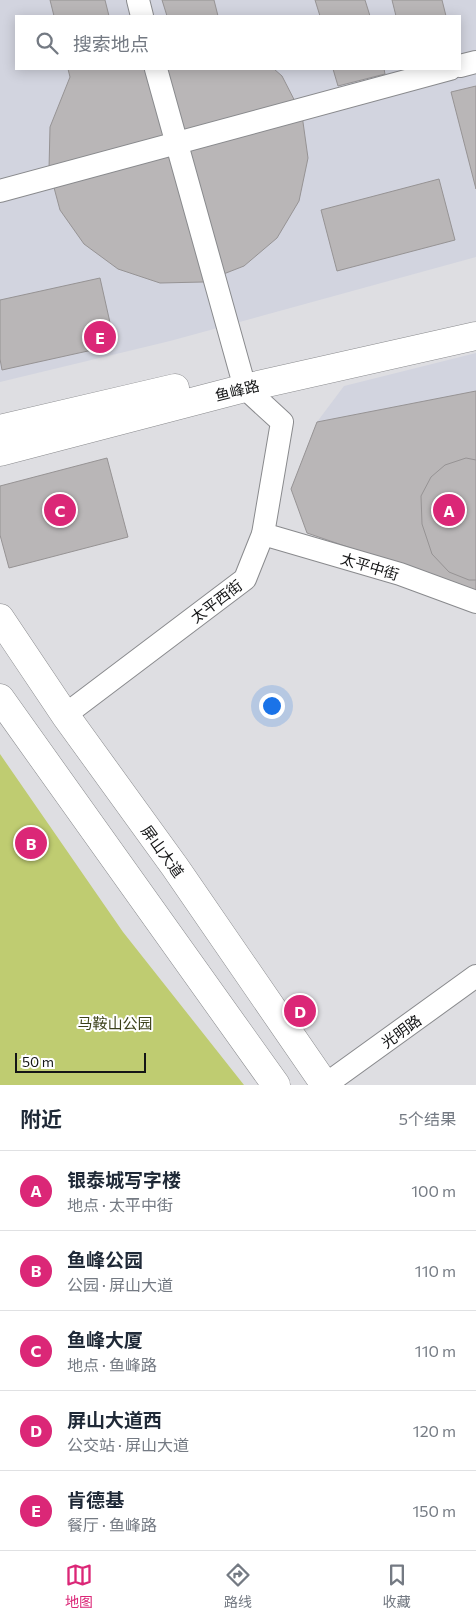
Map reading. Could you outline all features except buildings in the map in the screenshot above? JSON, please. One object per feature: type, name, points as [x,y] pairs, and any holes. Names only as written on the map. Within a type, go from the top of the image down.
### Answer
[{"type":"main road","name":"鱼峰路","points":[[0,452],[243,380],[476,318]]},
{"type":"main road","name":"鱼峰路","points":[[0,429],[476,336]]},
{"type":"main road","name":"屏山大道","points":[[0,618],[65,715],[175,867],[325,1085]]},
{"type":"main road","points":[[0,698],[276,1085]]},
{"type":"main road","points":[[0,728],[92,859],[230,1023]]},
{"type":"street","points":[[138,0],[142,15]]},
{"type":"street","points":[[461,66],[476,62]]},
{"type":"street","points":[[156,70],[243,380]]},
{"type":"street","points":[[0,191],[446,70]]},
{"type":"street","name":"太平西街","points":[[65,715],[245,579],[263,534],[282,422],[243,380]]},
{"type":"street","name":"太平中街","points":[[263,534],[400,574],[476,602]]},
{"type":"street","name":"光明路","points":[[325,1085],[476,976]]},
{"type":"shaded area","points":[[0,0],[476,0],[476,257],[170,341],[0,382]]},
{"type":"shaded area","points":[[476,353],[476,591],[291,489],[317,422],[344,386]]},
{"type":"green space","name":"马鞍山公园","points":[[0,754],[123,932],[244,1085],[0,1085]]},
{"type":"place","name":"肯德基","points":[[100,337]]},
{"type":"place","name":"鱼峰大厦","points":[[60,510]]},
{"type":"place","name":"银泰城写字楼","points":[[449,510]]},
{"type":"place","name":"鱼峰公园","points":[[31,843]]},
{"type":"place","name":"屏山大道西","points":[[300,1011]]}]
